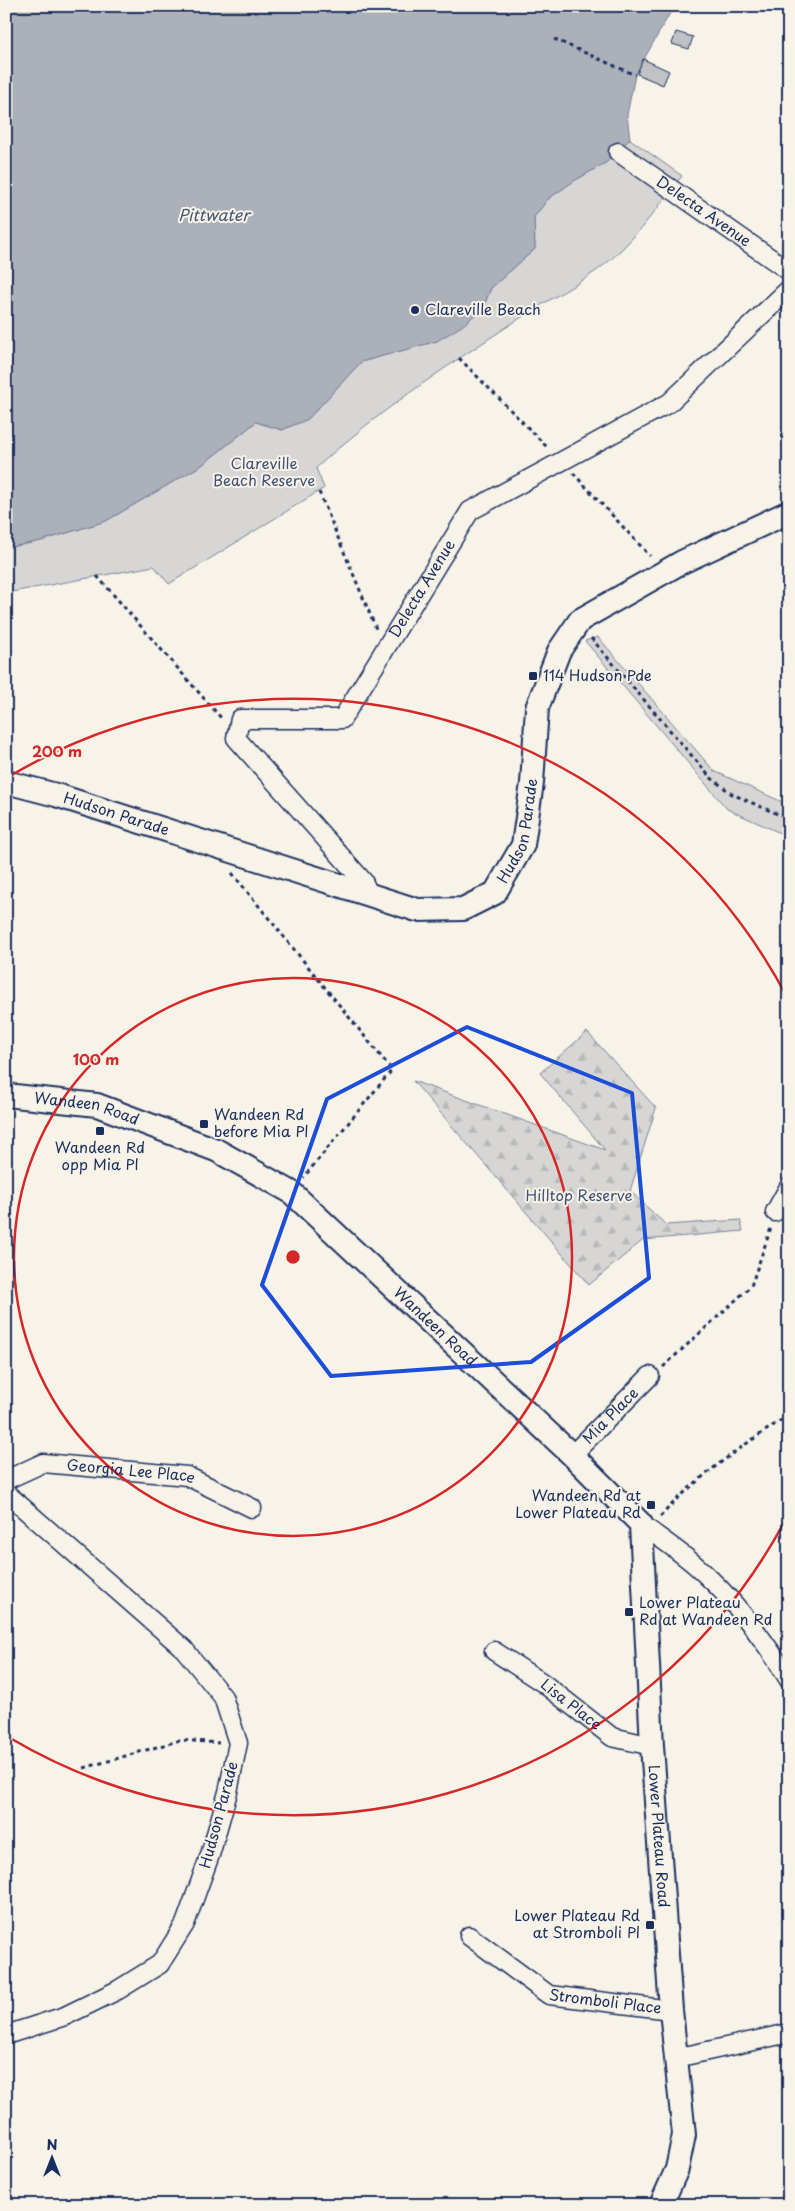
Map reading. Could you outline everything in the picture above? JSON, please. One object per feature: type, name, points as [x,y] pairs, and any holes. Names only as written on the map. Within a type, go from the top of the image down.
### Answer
[{"type":"street","name":"Delecta Avenue","points":[[618,152],[789,271]]},
{"type":"street","name":"Delecta Avenue","points":[[239,725],[240,719],[342,720],[470,511],[669,403],[789,289]]},
{"type":"street","name":"Hudson Parade","points":[[6,782],[56,795],[417,910],[464,909],[495,893],[523,845],[532,783],[537,708],[558,651],[580,620],[682,562],[789,512]]},
{"type":"street","points":[[239,725],[236,738],[363,880],[370,896]]},
{"type":"street","name":"Wandeen Road","points":[[6,1095],[98,1105],[216,1150],[292,1192],[572,1455],[645,1527],[705,1573],[743,1616],[789,1680]]},
{"type":"street","points":[[775,1212],[789,1187]]},
{"type":"street","name":"Mia Place","points":[[572,1455],[650,1376]]},
{"type":"street","name":"Georgia Lee Place","points":[[6,1480],[43,1463],[187,1476],[252,1508]]},
{"type":"street","name":"Hudson Parade","points":[[6,1493],[184,1648],[223,1698],[237,1745],[228,1792],[210,1855],[185,1924],[160,1964],[118,1990],[65,2016],[6,2035]]},
{"type":"street","name":"Lower Plateau Road","points":[[645,1527],[652,1746],[671,2010],[684,2135],[677,2169],[661,2205]]},
{"type":"street","name":"Lisa Place","points":[[494,1651],[543,1683],[612,1737],[652,1746]]},
{"type":"street","name":"Stromboli Place","points":[[470,1936],[549,1995],[671,2010]]},
{"type":"street","points":[[676,2058],[789,2033]]},
{"type":"path","points":[[554,39],[635,75]]},
{"type":"path","points":[[319,492],[384,650]]},
{"type":"path","points":[[97,576],[223,720],[239,725]]},
{"type":"path","points":[[580,620],[592,640],[710,777],[732,794],[789,819]]},
{"type":"path","points":[[207,843],[392,1070],[292,1192]]},
{"type":"path","points":[[650,1376],[751,1286],[765,1250],[775,1212]]},
{"type":"path","points":[[645,1527],[730,1456],[789,1415]]},
{"type":"path","points":[[84,1768],[181,1740],[237,1745]]},
{"type":"highlighted area","points":[[467,1027],[632,1093],[649,1278],[531,1362],[331,1376],[262,1285],[327,1099]]},
{"type":"green space","name":"Clareville Beach Reserve","points":[[630,139],[682,176],[638,232],[600,268],[473,349],[419,386],[340,446],[316,468],[324,488],[169,584],[154,566],[6,593],[6,548],[41,541],[106,521],[202,465],[256,422],[282,430],[308,419],[361,362],[437,341],[483,308],[491,288],[535,249],[534,217],[548,199],[607,162]]},
{"type":"green space","points":[[598,637],[714,771],[789,805],[789,837],[727,809],[585,641]]},
{"type":"green space","name":"Hilltop Reserve","points":[[587,1032],[656,1108],[630,1191],[666,1225],[740,1220],[743,1231],[643,1240],[589,1285],[413,1081],[605,1150],[540,1073]]},
{"type":"water","name":"Pittwater","points":[[6,6],[674,6],[635,75],[627,115],[630,139],[607,162],[548,199],[534,217],[535,249],[491,288],[483,308],[462,326],[437,341],[361,362],[308,419],[282,430],[256,422],[202,465],[106,521],[41,541],[6,548]]},
{"type":"building","points":[[676,32],[693,37],[689,49],[672,44]]},
{"type":"building","points":[[643,59],[669,71],[663,85],[637,74]]},
{"type":"place","name":"Clareville Beach","points":[[415,310]]},
{"type":"place","name":"114 Hudson Pde","points":[[533,676]]},
{"type":"place","name":"Wandeen Rd before Mia Pl","points":[[204,1124]]},
{"type":"place","name":"Wandeen Rd opp Mia Pl","points":[[100,1131]]},
{"type":"place","name":"Wandeen Rd at Lower Plateau Rd","points":[[651,1505]]},
{"type":"place","name":"Lower Plateau Rd at Wandeen Rd","points":[[629,1612]]},
{"type":"place","name":"Lower Plateau Rd at Stromboli Pl","points":[[650,1925]]}]
